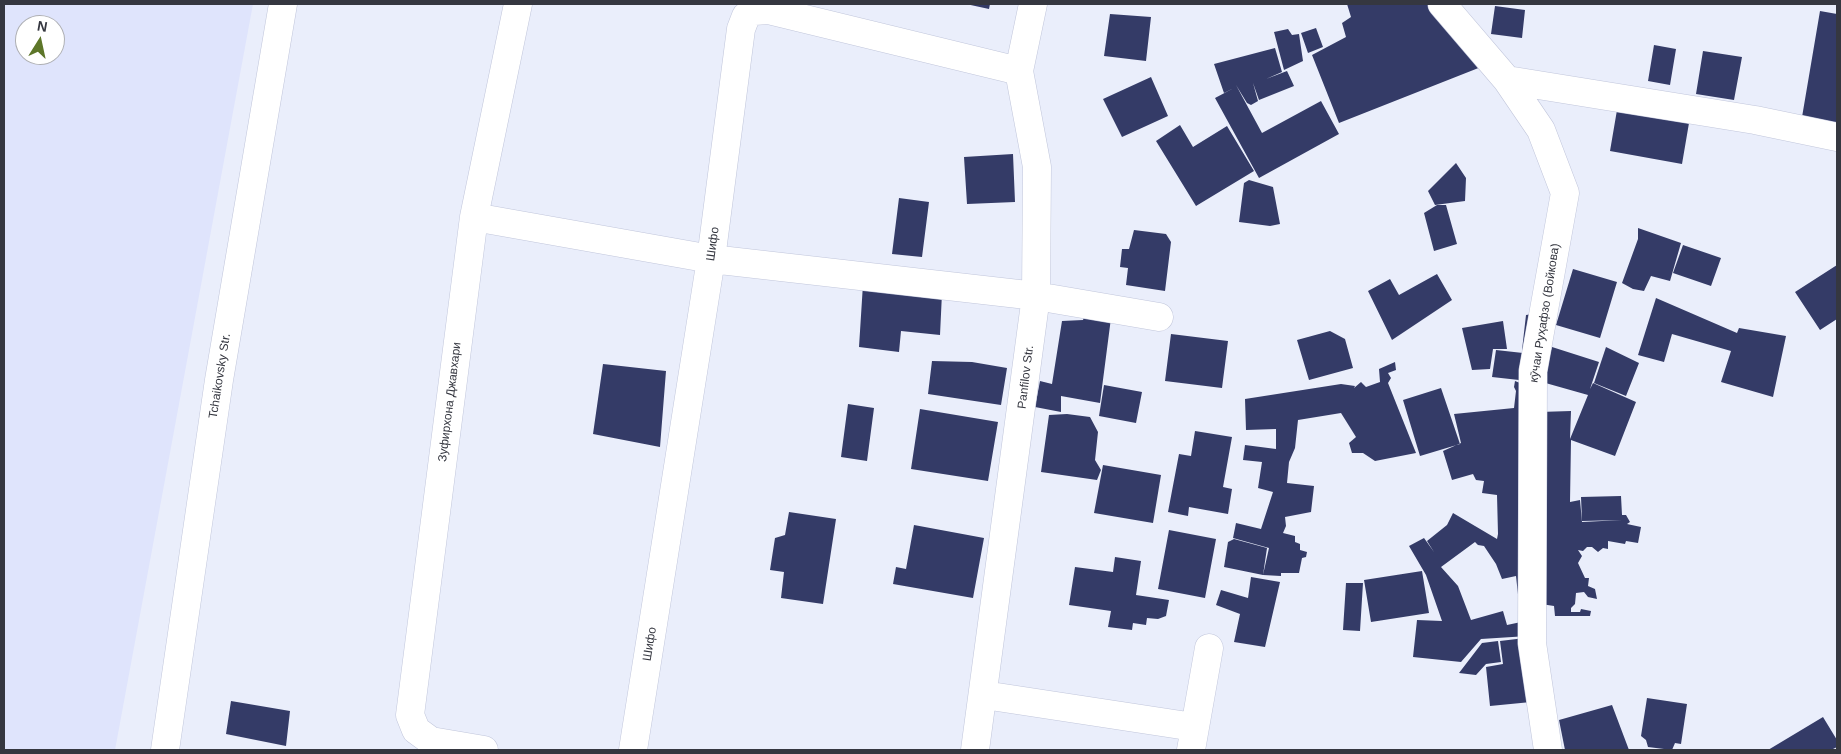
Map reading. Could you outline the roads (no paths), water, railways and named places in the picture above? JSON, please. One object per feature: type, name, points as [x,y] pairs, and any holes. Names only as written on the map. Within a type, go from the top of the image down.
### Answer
[{"type":"street","name":"Tchaikovsky Str.","points":[[165,750],[219,380],[283,4]]},
{"type":"street","name":"Зуфирхона Джавхари","points":[[484,750],[431,740],[416,730],[410,715],[474,216],[518,4]]},
{"type":"street","name":"Panfilov Str.","points":[[976,750],[1036,296],[1037,167],[1019,71],[1033,4]]},
{"type":"street","name":"кӯчаи Руҳафзо (Войкова)","points":[[1442,4],[1507,80],[1541,130],[1565,193],[1533,371],[1532,642],[1548,750]]},
{"type":"street","name":"Шифо","points":[[633,750],[711,259],[741,28],[746,16],[754,11],[768,10],[1019,71]]},
{"type":"street","points":[[1507,80],[1755,120],[1837,137]]},
{"type":"street","points":[[474,216],[711,259],[1036,296],[1159,317]]},
{"type":"street","points":[[984,695],[1193,739],[1209,648]]}]
